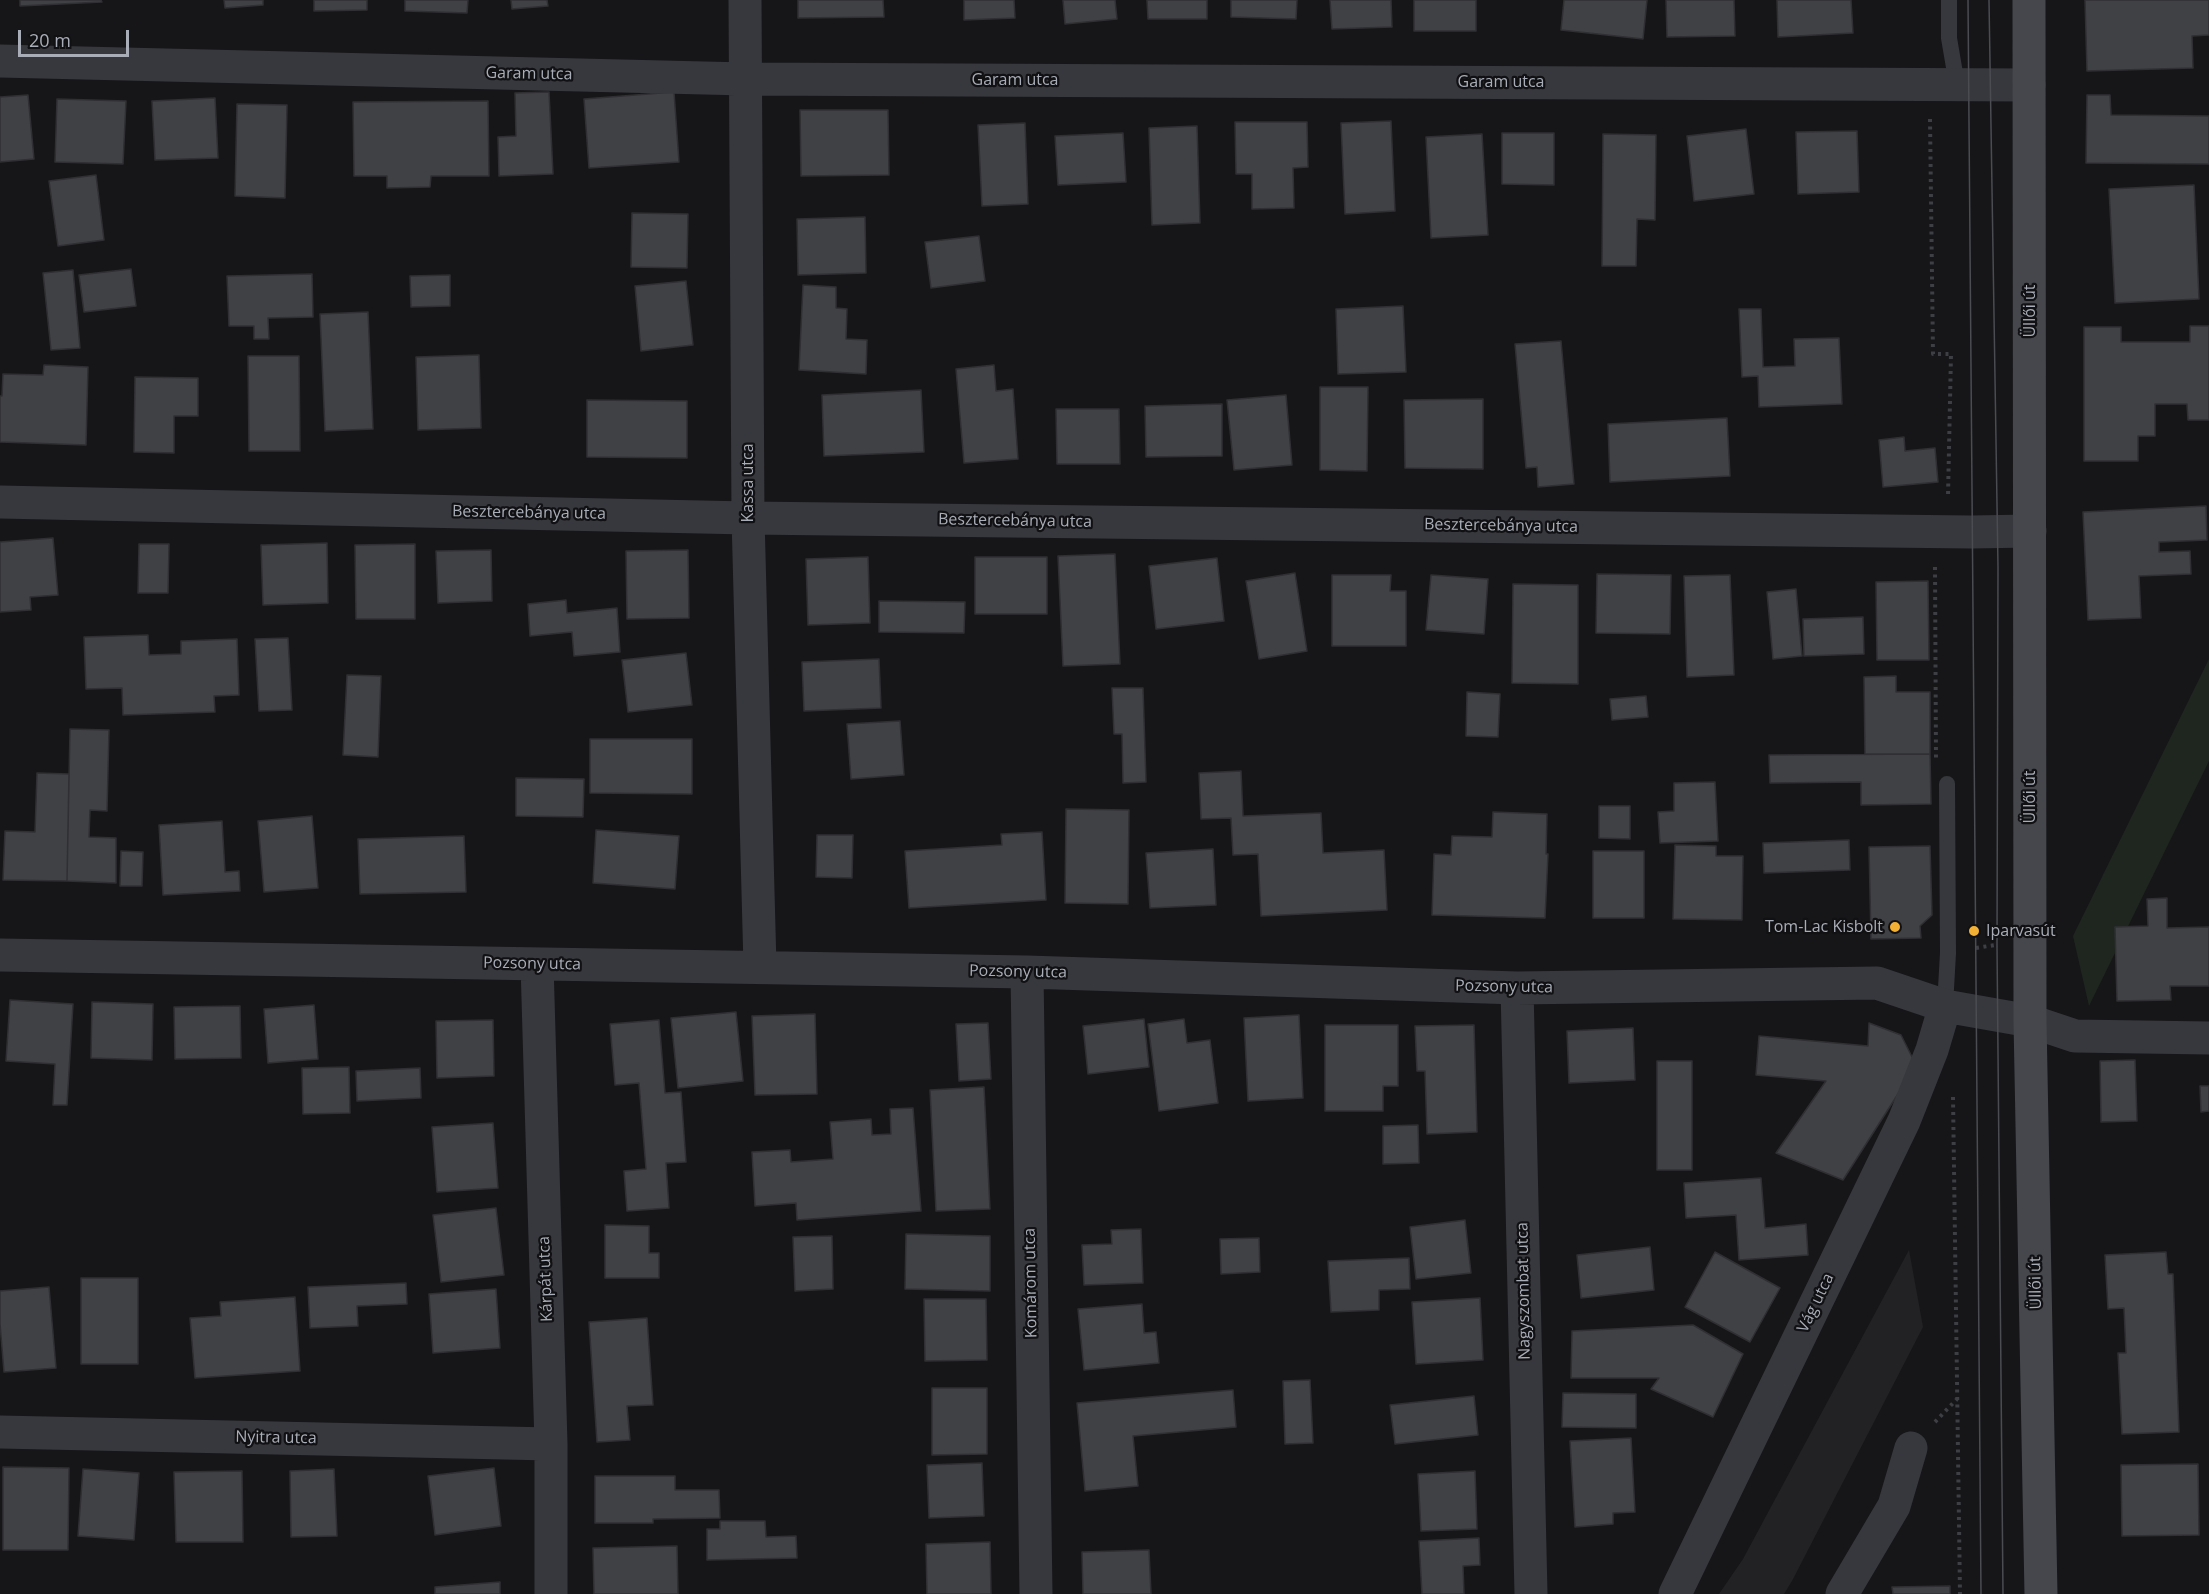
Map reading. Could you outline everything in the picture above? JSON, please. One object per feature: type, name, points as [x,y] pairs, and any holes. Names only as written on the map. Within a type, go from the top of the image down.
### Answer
[{"type":"main road","name":"Üllői út","points":[[2029,0],[2031,1021],[2041,1594]]},
{"type":"street","name":"Kassa utca","points":[[745,0],[748,518],[760,966]]},
{"type":"street","name":"Garam utca","points":[[0,61],[746,79],[2029,85]]},
{"type":"street","name":"Besztercebánya utca","points":[[0,502],[748,518],[2030,531]]},
{"type":"street","name":"Pozsony utca","points":[[0,955],[760,966],[1517,988],[1877,983],[1945,1006],[2031,1021],[2075,1036],[2209,1038]]},
{"type":"street","name":"Kárpát utca","points":[[537,964],[551,1444],[551,1594]]},
{"type":"street","name":"Komárom utca","points":[[1027,972],[1035,1594]]},
{"type":"street","name":"Nagyszombat utca","points":[[1517,988],[1531,1594]]},
{"type":"street","name":"Vág utca","points":[[1675,1594],[1904,1120],[1932,1050],[1945,1006]]},
{"type":"street","name":"Nyitra utca","points":[[0,1432],[551,1444]]},
{"type":"street","points":[[1842,1594],[1894,1506],[1911,1448]]},
{"type":"lane","points":[[1943,84],[1949,38],[1948,0]]},
{"type":"lane","points":[[1945,1006],[1948,953],[1947,784]]},
{"type":"path","points":[[1943,84],[1933,354],[1951,354],[1949,493],[1945,531],[1935,567],[1937,784],[1947,784]]},
{"type":"path","points":[[1953,1091],[1960,1594]]},
{"type":"shaded area","points":[[2209,659],[2209,761],[2089,1006],[2073,936]]},
{"type":"shaded area","points":[[1909,1250],[1923,1327],[1792,1581],[1784,1594],[1719,1594],[1743,1559]]},
{"type":"building","points":[[20,0],[101,0],[102,2],[20,6]]},
{"type":"building","points":[[224,0],[263,0],[263,5],[225,8]]},
{"type":"building","points":[[314,0],[367,0],[367,10],[314,11]]},
{"type":"building","points":[[405,0],[468,0],[467,13],[405,11]]},
{"type":"building","points":[[511,0],[547,0],[548,6],[512,9]]},
{"type":"building","points":[[798,0],[883,0],[884,17],[798,18]]},
{"type":"building","points":[[964,0],[1014,0],[1015,18],[964,20]]},
{"type":"building","points":[[1063,0],[1115,0],[1117,19],[1065,24]]},
{"type":"building","points":[[1147,0],[1207,0],[1207,19],[1148,19]]},
{"type":"building","points":[[1231,0],[1297,0],[1296,19],[1231,17]]},
{"type":"building","points":[[1330,0],[1391,0],[1392,27],[1332,29]]},
{"type":"building","points":[[1414,0],[1476,0],[1476,31],[1414,31]]},
{"type":"building","points":[[1564,0],[1647,0],[1643,39],[1561,30]]},
{"type":"building","points":[[1666,0],[1734,0],[1735,36],[1667,37]]},
{"type":"building","points":[[1777,0],[1851,0],[1853,33],[1778,37]]},
{"type":"building","points":[[2085,0],[2209,0],[2209,35],[2192,36],[2193,68],[2087,71]]},
{"type":"building","points":[[549,92],[553,174],[499,176],[498,137],[516,136],[515,93]]},
{"type":"building","points":[[674,92],[679,162],[589,168],[584,99]]},
{"type":"building","points":[[28,95],[34,159],[0,162],[0,97]]},
{"type":"building","points":[[2087,95],[2110,95],[2111,115],[2209,116],[2209,164],[2086,163]]},
{"type":"building","points":[[215,98],[218,158],[155,160],[152,101]]},
{"type":"building","points":[[57,99],[126,101],[123,164],[55,162]]},
{"type":"building","points":[[488,101],[489,176],[431,176],[430,187],[387,188],[387,176],[354,176],[353,102]]},
{"type":"building","points":[[237,104],[287,105],[285,198],[235,196]]},
{"type":"building","points":[[800,110],[888,110],[889,175],[801,176]]},
{"type":"building","points":[[1391,121],[1395,211],[1345,214],[1341,123]]},
{"type":"building","points":[[1235,122],[1307,122],[1308,167],[1293,168],[1294,208],[1252,209],[1252,174],[1236,174]]},
{"type":"building","points":[[1025,123],[1028,204],[982,206],[978,125]]},
{"type":"building","points":[[1197,126],[1200,223],[1152,225],[1149,128]]},
{"type":"building","points":[[1746,129],[1754,194],[1694,201],[1687,136]]},
{"type":"building","points":[[1857,131],[1859,192],[1798,194],[1796,132]]},
{"type":"building","points":[[1123,133],[1126,182],[1058,185],[1055,136]]},
{"type":"building","points":[[1502,133],[1554,133],[1554,185],[1502,184]]},
{"type":"building","points":[[1482,134],[1488,235],[1431,238],[1426,137]]},
{"type":"building","points":[[1603,134],[1656,135],[1655,220],[1637,219],[1636,266],[1602,266]]},
{"type":"building","points":[[96,175],[104,240],[58,246],[49,181]]},
{"type":"building","points":[[2194,185],[2199,299],[2115,303],[2109,189]]},
{"type":"building","points":[[632,213],[688,214],[687,268],[631,267]]},
{"type":"building","points":[[865,217],[866,273],[798,275],[797,219]]},
{"type":"building","points":[[979,236],[985,281],[931,288],[925,242]]},
{"type":"building","points":[[131,269],[136,306],[84,312],[79,275]]},
{"type":"building","points":[[73,270],[80,348],[51,350],[43,273]]},
{"type":"building","points":[[312,274],[313,317],[268,318],[269,339],[254,339],[254,326],[229,326],[227,276]]},
{"type":"building","points":[[450,275],[450,306],[411,307],[410,276]]},
{"type":"building","points":[[686,281],[693,345],[641,351],[635,286]]},
{"type":"building","points":[[803,285],[836,287],[836,308],[847,309],[846,339],[867,340],[866,374],[799,370]]},
{"type":"building","points":[[1403,306],[1406,372],[1338,374],[1336,309]]},
{"type":"building","points":[[1739,309],[1761,309],[1763,367],[1795,366],[1794,339],[1839,338],[1842,404],[1759,407],[1758,376],[1742,377]]},
{"type":"building","points":[[368,312],[373,429],[325,431],[320,314]]},
{"type":"building","points":[[2190,326],[2209,326],[2209,420],[2188,420],[2187,404],[2155,404],[2155,436],[2138,436],[2138,461],[2084,461],[2084,327],[2121,327],[2121,342],[2190,342]]},
{"type":"building","points":[[1561,341],[1574,484],[1538,487],[1537,467],[1526,468],[1515,344]]},
{"type":"building","points":[[479,355],[481,428],[418,430],[416,357]]},
{"type":"building","points":[[248,356],[299,356],[300,451],[249,451]]},
{"type":"building","points":[[44,365],[88,367],[86,445],[0,442],[0,396],[2,396],[3,374],[43,375]]},
{"type":"building","points":[[994,365],[996,391],[1013,389],[1018,459],[964,463],[956,369]]},
{"type":"building","points":[[135,377],[198,378],[198,416],[174,416],[174,453],[134,452]]},
{"type":"building","points":[[1320,387],[1368,387],[1367,471],[1320,470]]},
{"type":"building","points":[[921,390],[924,452],[824,456],[822,395]]},
{"type":"building","points":[[1286,395],[1292,465],[1234,470],[1227,400]]},
{"type":"building","points":[[1483,399],[1483,469],[1405,468],[1404,400]]},
{"type":"building","points":[[587,400],[687,401],[687,458],[587,457]]},
{"type":"building","points":[[1222,404],[1222,456],[1146,457],[1145,406]]},
{"type":"building","points":[[1056,409],[1119,409],[1120,464],[1057,464]]},
{"type":"building","points":[[1727,418],[1730,476],[1610,482],[1608,424]]},
{"type":"building","points":[[1904,437],[1905,451],[1935,448],[1938,482],[1883,487],[1879,440]]},
{"type":"building","points":[[2206,506],[2207,540],[2159,542],[2159,552],[2190,551],[2191,574],[2139,576],[2141,618],[2088,620],[2083,512]]},
{"type":"building","points":[[53,538],[58,595],[30,597],[31,610],[0,612],[0,542]]},
{"type":"building","points":[[327,543],[328,603],[263,605],[261,545]]},
{"type":"building","points":[[139,544],[169,544],[168,593],[138,593]]},
{"type":"building","points":[[415,544],[415,619],[356,619],[355,545]]},
{"type":"building","points":[[491,550],[492,601],[438,603],[436,551]]},
{"type":"building","points":[[688,550],[689,618],[627,619],[626,551]]},
{"type":"building","points":[[1115,554],[1120,664],[1063,666],[1058,556]]},
{"type":"building","points":[[868,557],[870,623],[808,625],[806,559]]},
{"type":"building","points":[[975,557],[1047,557],[1047,614],[975,614]]},
{"type":"building","points":[[1217,558],[1224,621],[1156,629],[1149,566]]},
{"type":"building","points":[[1295,573],[1307,651],[1259,659],[1246,581]]},
{"type":"building","points":[[1597,574],[1671,575],[1670,634],[1596,633]]},
{"type":"building","points":[[1332,575],[1391,575],[1390,591],[1406,591],[1406,646],[1332,646]]},
{"type":"building","points":[[1431,575],[1488,579],[1484,634],[1426,630]]},
{"type":"building","points":[[1730,575],[1734,675],[1687,677],[1684,576]]},
{"type":"building","points":[[1928,581],[1929,660],[1877,660],[1876,582]]},
{"type":"building","points":[[1513,584],[1578,585],[1578,684],[1512,683]]},
{"type":"building","points":[[1796,589],[1802,656],[1773,659],[1767,592]]},
{"type":"building","points":[[566,600],[567,613],[617,608],[620,652],[574,656],[572,632],[530,636],[528,604]]},
{"type":"building","points":[[879,601],[965,602],[964,633],[879,632]]},
{"type":"building","points":[[1863,617],[1864,654],[1804,656],[1803,619]]},
{"type":"building","points":[[148,635],[149,655],[181,654],[181,641],[237,639],[239,695],[214,696],[215,712],[123,715],[122,688],[86,689],[84,637]]},
{"type":"building","points":[[288,638],[292,710],[259,711],[255,639]]},
{"type":"building","points":[[686,653],[692,705],[628,712],[622,660]]},
{"type":"building","points":[[879,659],[881,708],[804,711],[802,662]]},
{"type":"building","points":[[347,675],[381,676],[378,757],[343,755]]},
{"type":"building","points":[[1896,676],[1896,692],[1930,692],[1930,754],[1865,754],[1864,677]]},
{"type":"building","points":[[1112,688],[1143,688],[1146,782],[1123,783],[1122,734],[1114,734]]},
{"type":"building","points":[[1467,692],[1500,694],[1498,737],[1466,736]]},
{"type":"building","points":[[1646,696],[1648,717],[1612,720],[1610,699]]},
{"type":"building","points":[[900,721],[904,775],[851,779],[847,724]]},
{"type":"building","points":[[70,729],[109,730],[107,811],[90,810],[89,837],[116,838],[116,883],[67,881]]},
{"type":"building","points":[[590,739],[692,739],[692,794],[590,793]]},
{"type":"building","points":[[1930,754],[1931,804],[1861,805],[1861,782],[1770,783],[1769,755]]},
{"type":"building","points":[[1241,771],[1243,816],[1321,813],[1323,853],[1384,850],[1387,910],[1261,916],[1258,854],[1233,855],[1231,818],[1201,819],[1199,773]]},
{"type":"building","points":[[37,773],[69,774],[67,881],[3,880],[5,831],[35,832]]},
{"type":"building","points":[[516,778],[584,779],[583,817],[516,816]]},
{"type":"building","points":[[1715,782],[1718,841],[1660,843],[1658,812],[1674,811],[1674,783]]},
{"type":"building","points":[[1599,806],[1630,806],[1630,839],[1599,838]]},
{"type":"building","points":[[1066,809],[1129,810],[1128,904],[1065,903]]},
{"type":"building","points":[[1493,812],[1547,814],[1545,918],[1432,915],[1434,854],[1451,855],[1452,836],[1492,837]]},
{"type":"building","points":[[312,816],[318,888],[264,892],[258,821]]},
{"type":"building","points":[[222,821],[225,872],[239,871],[240,891],[163,895],[159,825]]},
{"type":"building","points":[[596,830],[679,836],[675,889],[593,883]]},
{"type":"building","points":[[1042,832],[1046,900],[909,908],[905,851],[1002,845],[1001,834]]},
{"type":"building","points":[[817,835],[853,835],[852,878],[816,877]]},
{"type":"building","points":[[464,836],[466,892],[360,894],[358,839]]},
{"type":"building","points":[[1849,840],[1850,870],[1764,873],[1763,843]]},
{"type":"building","points":[[1675,845],[1716,846],[1716,856],[1743,856],[1742,920],[1673,919]]},
{"type":"building","points":[[1930,846],[1932,915],[1920,926],[1921,938],[1871,939],[1869,847]]},
{"type":"building","points":[[1213,849],[1216,905],[1150,908],[1146,853]]},
{"type":"building","points":[[121,851],[143,852],[142,886],[120,886]]},
{"type":"building","points":[[1593,851],[1644,851],[1644,918],[1593,918]]},
{"type":"building","points":[[2167,898],[2167,928],[2209,927],[2209,986],[2170,986],[2171,1000],[2117,1001],[2115,927],[2148,926],[2147,899]]},
{"type":"building","points":[[10,1000],[73,1004],[67,1105],[53,1105],[55,1064],[6,1061]]},
{"type":"building","points":[[92,1002],[153,1004],[152,1060],[91,1058]]},
{"type":"building","points":[[314,1005],[318,1059],[268,1063],[264,1009]]},
{"type":"building","points":[[240,1006],[241,1058],[175,1059],[174,1007]]},
{"type":"building","points":[[736,1012],[743,1081],[678,1088],[671,1018]]},
{"type":"building","points":[[815,1014],[817,1094],[755,1095],[752,1016]]},
{"type":"building","points":[[1299,1015],[1303,1098],[1248,1101],[1244,1018]]},
{"type":"building","points":[[1144,1019],[1149,1067],[1088,1074],[1083,1026]]},
{"type":"building","points":[[1184,1019],[1187,1043],[1210,1040],[1218,1103],[1159,1111],[1148,1024]]},
{"type":"building","points":[[493,1020],[494,1076],[437,1078],[436,1021]]},
{"type":"building","points":[[659,1020],[665,1093],[681,1092],[686,1162],[666,1163],[669,1208],[627,1211],[624,1171],[646,1169],[639,1083],[615,1085],[610,1024]]},
{"type":"building","points":[[988,1023],[991,1079],[959,1081],[956,1024]]},
{"type":"building","points":[[1869,1023],[1901,1035],[1914,1061],[1905,1083],[1843,1180],[1776,1153],[1826,1081],[1756,1075],[1759,1036],[1868,1046]]},
{"type":"building","points":[[1325,1025],[1398,1025],[1398,1086],[1383,1086],[1383,1111],[1325,1111]]},
{"type":"building","points":[[1474,1025],[1477,1132],[1427,1134],[1425,1071],[1417,1071],[1415,1026]]},
{"type":"building","points":[[1633,1028],[1635,1080],[1569,1083],[1567,1031]]},
{"type":"building","points":[[2135,1060],[2137,1121],[2101,1122],[2100,1061]]},
{"type":"building","points":[[1657,1061],[1692,1061],[1692,1170],[1657,1170]]},
{"type":"building","points":[[349,1067],[350,1113],[303,1114],[302,1068]]},
{"type":"building","points":[[420,1068],[421,1098],[357,1101],[356,1071]]},
{"type":"building","points":[[2200,1086],[2209,1086],[2209,1111],[2201,1112]]},
{"type":"building","points":[[984,1087],[990,1209],[936,1211],[930,1090]]},
{"type":"building","points":[[913,1108],[921,1211],[797,1220],[796,1203],[755,1206],[752,1152],[790,1150],[791,1162],[833,1159],[830,1122],[871,1119],[872,1135],[891,1134],[890,1109]]},
{"type":"building","points":[[493,1123],[498,1188],[437,1192],[432,1127]]},
{"type":"building","points":[[1418,1125],[1419,1163],[1383,1164],[1383,1126]]},
{"type":"building","points":[[1761,1178],[1765,1228],[1806,1224],[1808,1255],[1739,1260],[1736,1215],[1686,1218],[1684,1183]]},
{"type":"building","points":[[496,1208],[504,1275],[441,1282],[433,1215]]},
{"type":"building","points":[[1465,1220],[1471,1273],[1416,1279],[1410,1227]]},
{"type":"building","points":[[605,1225],[649,1226],[649,1253],[659,1253],[659,1278],[605,1278]]},
{"type":"building","points":[[1141,1229],[1143,1283],[1084,1285],[1082,1245],[1112,1244],[1111,1230]]},
{"type":"building","points":[[906,1234],[990,1236],[990,1291],[905,1289]]},
{"type":"building","points":[[832,1236],[833,1289],[795,1291],[793,1237]]},
{"type":"building","points":[[1259,1238],[1260,1272],[1221,1274],[1220,1239]]},
{"type":"building","points":[[1650,1247],[1654,1290],[1581,1298],[1577,1255]]},
{"type":"building","points":[[1715,1252],[1780,1288],[1750,1342],[1685,1307]]},
{"type":"building","points":[[2166,1252],[2168,1274],[2173,1274],[2179,1432],[2122,1434],[2118,1353],[2126,1353],[2124,1308],[2108,1309],[2105,1255]]},
{"type":"building","points":[[1409,1258],[1410,1289],[1379,1290],[1379,1310],[1331,1312],[1328,1261]]},
{"type":"building","points":[[81,1278],[138,1278],[138,1364],[81,1364]]},
{"type":"building","points":[[406,1283],[407,1304],[357,1306],[358,1326],[310,1328],[308,1287]]},
{"type":"building","points":[[49,1287],[56,1368],[4,1372],[0,1291]]},
{"type":"building","points":[[496,1289],[500,1348],[433,1353],[429,1294]]},
{"type":"building","points":[[295,1297],[300,1371],[195,1378],[190,1318],[221,1316],[220,1302]]},
{"type":"building","points":[[1480,1298],[1483,1360],[1416,1364],[1412,1302]]},
{"type":"building","points":[[924,1299],[986,1299],[987,1360],[925,1361]]},
{"type":"building","points":[[1142,1304],[1144,1333],[1156,1332],[1159,1363],[1084,1370],[1078,1309]]},
{"type":"building","points":[[647,1318],[653,1405],[627,1406],[630,1440],[597,1442],[589,1322]]},
{"type":"building","points":[[1693,1325],[1743,1354],[1713,1417],[1651,1389],[1659,1378],[1571,1378],[1572,1331]]},
{"type":"building","points":[[1310,1380],[1313,1443],[1285,1444],[1283,1381]]},
{"type":"building","points":[[932,1388],[987,1388],[987,1454],[932,1455]]},
{"type":"building","points":[[1233,1390],[1236,1427],[1133,1436],[1138,1486],[1085,1491],[1077,1403]]},
{"type":"building","points":[[1563,1393],[1636,1394],[1636,1428],[1562,1427]]},
{"type":"building","points":[[1474,1396],[1478,1435],[1395,1444],[1390,1405]]},
{"type":"building","points":[[1631,1438],[1635,1512],[1613,1513],[1613,1524],[1575,1527],[1570,1441]]},
{"type":"building","points":[[982,1463],[984,1516],[929,1518],[927,1465]]},
{"type":"building","points":[[2198,1464],[2199,1535],[2122,1536],[2121,1465]]},
{"type":"building","points":[[3,1467],[69,1468],[68,1550],[3,1550]]},
{"type":"building","points":[[494,1468],[501,1526],[435,1535],[428,1476]]},
{"type":"building","points":[[83,1469],[139,1473],[134,1540],[78,1536]]},
{"type":"building","points":[[334,1469],[337,1536],[291,1537],[290,1471]]},
{"type":"building","points":[[242,1471],[243,1542],[176,1542],[174,1472]]},
{"type":"building","points":[[1475,1471],[1477,1529],[1421,1531],[1418,1474]]},
{"type":"building","points":[[595,1476],[675,1476],[675,1490],[719,1490],[720,1518],[653,1519],[653,1523],[595,1523]]},
{"type":"building","points":[[720,1521],[765,1521],[766,1537],[796,1536],[797,1558],[707,1560],[707,1529],[720,1529]]},
{"type":"building","points":[[1479,1538],[1480,1565],[1463,1566],[1464,1594],[1422,1594],[1419,1541]]},
{"type":"building","points":[[990,1542],[991,1594],[927,1594],[926,1544]]},
{"type":"building","points":[[677,1546],[678,1594],[594,1594],[593,1548]]},
{"type":"building","points":[[1149,1550],[1151,1594],[1083,1594],[1082,1552]]},
{"type":"building","points":[[500,1582],[500,1594],[435,1594],[435,1587]]},
{"type":"building","points":[[1950,1586],[1950,1594],[1893,1594],[1892,1587]]},
{"type":"tram line","points":[[1968,0],[1981,1594]]},
{"type":"tram line","points":[[1989,0],[1998,567],[1997,945],[2003,1594]]},
{"type":"place","name":"Tom-Lac Kisbolt","points":[[1895,927]]},
{"type":"place","name":"Iparvasút","points":[[1974,931]]}]
